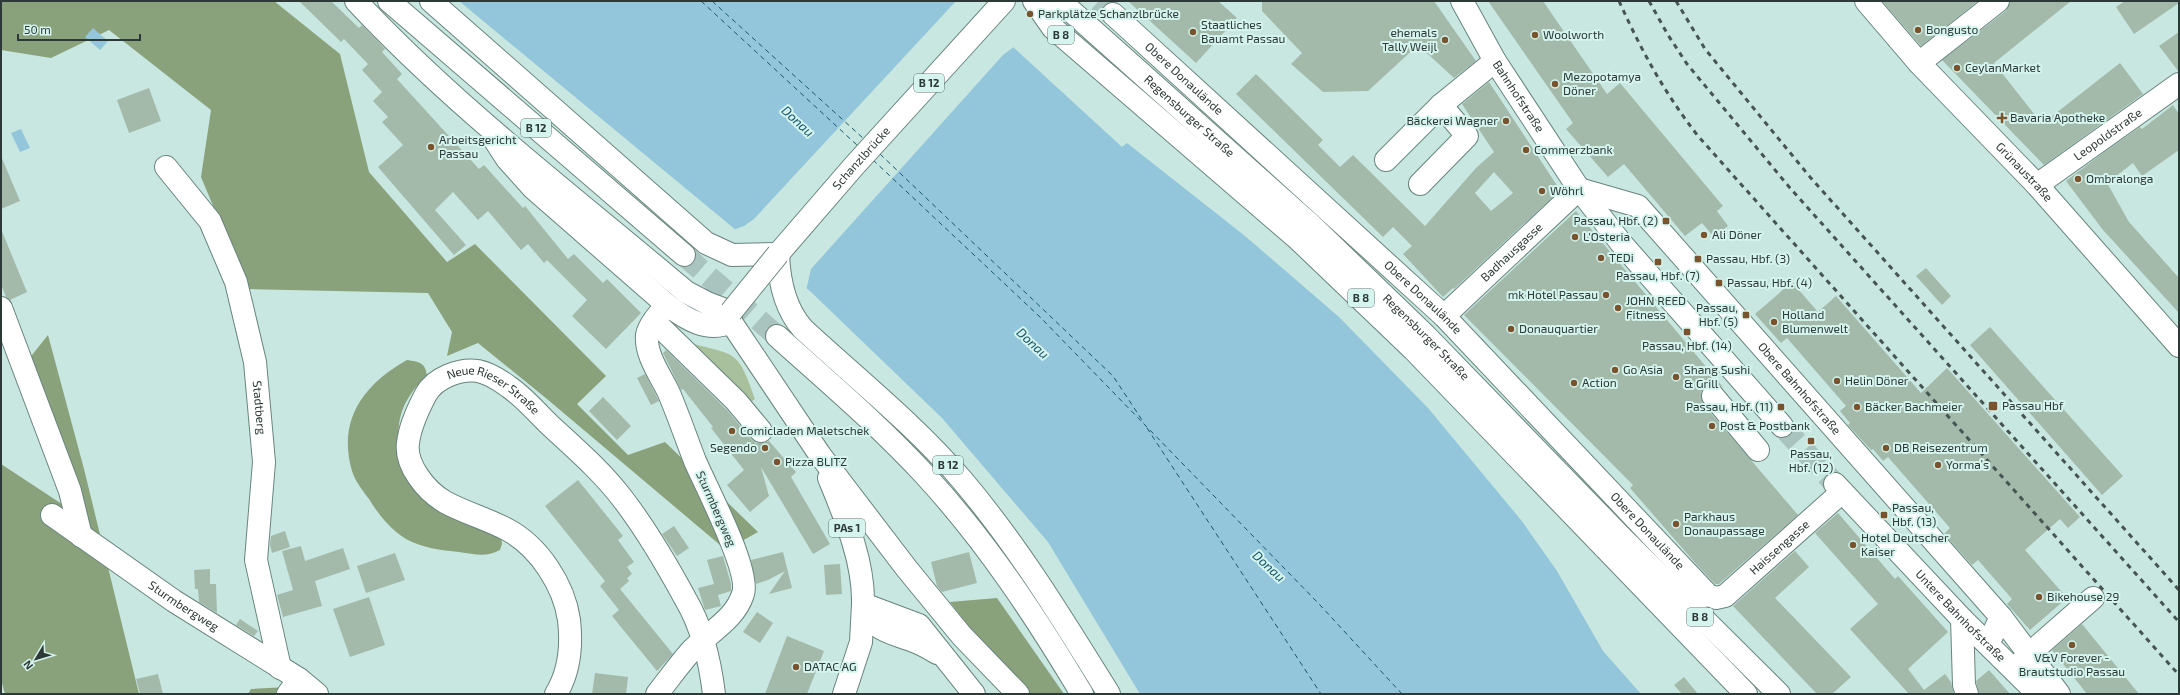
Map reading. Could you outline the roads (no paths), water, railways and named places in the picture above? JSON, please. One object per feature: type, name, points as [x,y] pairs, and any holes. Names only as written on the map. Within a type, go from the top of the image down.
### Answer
[{"type":"main road","points":[[356,1],[401,49],[482,120],[507,159],[527,183],[660,313],[760,431]]},
{"type":"main road","name":"B 12","points":[[389,1],[684,255]]},
{"type":"main road","points":[[431,1],[706,243],[732,255],[778,254]]},
{"type":"main road","name":"Schanzlbrücke","points":[[728,315],[778,254],[854,166],[1004,1]]},
{"type":"main road","name":"Regensburger Straße","points":[[1034,1],[1053,28],[1299,240],[1615,544],[1779,694]]},
{"type":"main road","name":"Regensburger Straße","points":[[1054,1],[1070,10],[1311,224],[1426,336],[1615,544],[1746,694]]},
{"type":"main road","name":"Bahnhofstraße","points":[[1462,1],[1495,61],[1579,189]]},
{"type":"main road","name":"Grünaustraße","points":[[1866,1],[1919,64],[2036,185],[2178,343]]},
{"type":"main road","points":[[1919,64],[1998,1]]},
{"type":"main road","name":"Obere Donaulände","points":[[1113,14],[1444,316],[1704,590],[1716,598]]},
{"type":"main road","points":[[1386,160],[1441,105],[1495,61]]},
{"type":"main road","name":"Leopoldstraße","points":[[2036,185],[2179,84]]},
{"type":"main road","points":[[1420,184],[1467,136],[1441,105]]},
{"type":"main road","name":"B 12","points":[[482,120],[686,292],[728,315]]},
{"type":"main road","name":"Stadtberg","points":[[166,167],[210,221],[238,289],[254,362],[264,462],[256,560],[280,668]]},
{"type":"main road","points":[[1579,189],[1621,243],[1782,426]]},
{"type":"main road","name":"Badhausgasse","points":[[1444,316],[1579,189]]},
{"type":"main road","name":"Obere Bahnhofstraße","points":[[1579,189],[1638,206],[2001,617],[2022,662],[2059,694]]},
{"type":"main road","name":"B 12","points":[[778,254],[778,269],[785,296],[794,319],[927,443],[965,484],[1019,554],[1109,694]]},
{"type":"main road","points":[[1,308],[70,491],[81,536]]},
{"type":"main road","points":[[660,313],[681,315],[698,323],[721,327],[728,315],[820,455],[907,569],[962,636],[1018,694]]},
{"type":"main road","name":"Sturmbergweg","points":[[657,694],[693,650],[738,607],[744,592],[744,580],[736,554],[696,462],[668,392],[649,352],[647,334],[660,313]]},
{"type":"main road","name":"B 12","points":[[777,336],[857,409],[925,475],[980,541],[1049,638],[1082,694]]},
{"type":"main road","name":"Neue Rieser Straße","points":[[556,694],[566,672],[571,652],[570,630],[567,610],[559,587],[546,564],[527,544],[509,530],[444,502],[432,492],[416,474],[412,463],[407,445],[415,418],[427,392],[449,375],[464,371],[478,371],[509,386],[606,478],[634,514],[687,601],[704,640],[711,669],[714,694]]},
{"type":"main road","points":[[1713,396],[1758,450]]},
{"type":"main road","name":"PAs 1","points":[[820,455],[853,545],[860,571],[863,604],[861,642],[844,694]]},
{"type":"main road","name":"Haissengasse","points":[[1716,598],[1728,594],[1838,488]]},
{"type":"main road","name":"Untere Bahnhofstraße","points":[[1838,488],[1962,619],[1988,644],[2022,662],[2038,694]]},
{"type":"main road","name":"Sturmbergweg","points":[[52,515],[174,601],[280,668],[294,686],[317,694]]},
{"type":"main road","points":[[2022,662],[2093,598]]},
{"type":"main road","points":[[863,604],[873,623],[891,634],[913,640],[946,657]]},
{"type":"main road","points":[[863,604],[919,625],[974,694]]},
{"type":"main road","points":[[1988,644],[2001,617]]},
{"type":"main road","points":[[1962,619],[1964,685],[1966,694]]},
{"type":"main road","points":[[858,655],[873,640],[891,634]]},
{"type":"water","name":"Donau","points":[[459,1],[963,1],[1122,147],[1127,143],[1245,236],[1339,317],[1428,408],[1521,520],[1557,571],[1603,651],[1641,694],[1140,694],[1048,542],[942,418],[811,292]]},
{"type":"water","points":[[93,28],[108,41],[100,50],[85,37]]},
{"type":"water","points":[[21,129],[30,148],[20,152],[11,133]]},
{"type":"tunnel","points":[[1099,1],[1113,14]]},
{"type":"tunnel","points":[[684,255],[777,336]]},
{"type":"tunnel","points":[[1782,426],[1835,484]]},
{"type":"railway","points":[[1619,1],[1654,71],[1698,136],[2179,675]]},
{"type":"railway","points":[[1649,1],[1668,35],[1687,64],[1790,188],[2179,622]]},
{"type":"railway","points":[[1676,1],[1705,49],[1810,177],[2179,590]]},
{"type":"place","name":"Parkplätze Schanzlbrücke","points":[[1030,14]]},
{"type":"place","name":"Bongusto","points":[[1918,30]]},
{"type":"place","name":"Staatliches Bauamt Passau","points":[[1193,32]]},
{"type":"place","name":"Woolworth","points":[[1535,35]]},
{"type":"place","name":"ehemals Tally Weijl","points":[[1445,40]]},
{"type":"place","name":"CeylanMarket","points":[[1957,68]]},
{"type":"place","name":"Mezopotamya Döner","points":[[1555,84]]},
{"type":"place","name":"Bavaria Apotheke","points":[[2002,118]]},
{"type":"place","name":"Bäckerei Wagner","points":[[1506,121]]},
{"type":"place","name":"Arbeitsgericht Passau","points":[[431,147]]},
{"type":"place","name":"Commerzbank","points":[[1526,150]]},
{"type":"place","name":"Ombralonga","points":[[2078,179]]},
{"type":"place","name":"Wöhrl","points":[[1542,191]]},
{"type":"place","name":"Passau, Hbf. (2)","points":[[1666,221]]},
{"type":"place","name":"Ali Döner","points":[[1704,235]]},
{"type":"place","name":"L'Osteria","points":[[1575,237]]},
{"type":"place","name":"TEDi","points":[[1601,258]]},
{"type":"place","name":"Passau, Hbf. (3)","points":[[1698,259]]},
{"type":"place","name":"Passau, Hbf. (7)","points":[[1658,262]]},
{"type":"place","name":"Passau, Hbf. (4)","points":[[1719,283]]},
{"type":"place","name":"mk Hotel Passau","points":[[1606,295]]},
{"type":"place","name":"JOHN REED Fitness","points":[[1618,308]]},
{"type":"place","name":"Passau, Hbf. (5)","points":[[1746,315]]},
{"type":"place","name":"Holland Blumenwelt","points":[[1774,322]]},
{"type":"place","name":"Donauquartier","points":[[1511,329]]},
{"type":"place","name":"Passau, Hbf. (14)","points":[[1687,332]]},
{"type":"place","name":"Go Asia","points":[[1615,370]]},
{"type":"place","name":"Shang Sushi & Grill","points":[[1676,377]]},
{"type":"place","name":"Helin Döner","points":[[1837,381]]},
{"type":"place","name":"Action","points":[[1574,383]]},
{"type":"place","name":"Passau Hbf","points":[[1993,406]]},
{"type":"place","name":"Passau, Hbf. (11)","points":[[1781,407]]},
{"type":"place","name":"Bäcker Bachmeier","points":[[1857,407]]},
{"type":"place","name":"Post & Postbank","points":[[1712,426]]},
{"type":"place","name":"Comicladen Maletschek","points":[[732,431]]},
{"type":"place","name":"Passau, Hbf. (12)","points":[[1811,441]]},
{"type":"place","name":"Segendo","points":[[765,448]]},
{"type":"place","name":"DB Reisezentrum","points":[[1886,448]]},
{"type":"place","name":"Pizza BLITZ","points":[[777,462]]},
{"type":"place","name":"Yorma’s","points":[[1938,465]]},
{"type":"place","name":"Passau, Hbf. (13)","points":[[1884,515]]},
{"type":"place","name":"Parkhaus Donaupassage","points":[[1676,524]]},
{"type":"place","name":"Hotel Deutscher Kaiser","points":[[1853,545]]},
{"type":"place","name":"Bikehouse 29","points":[[2039,597]]},
{"type":"place","name":"V&V Forever - Brautstudio Passau","points":[[2072,645]]},
{"type":"place","name":"DATAC AG","points":[[796,667]]}]
